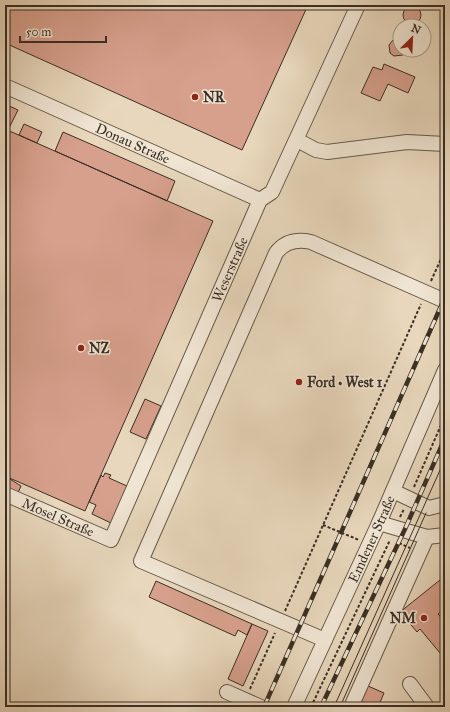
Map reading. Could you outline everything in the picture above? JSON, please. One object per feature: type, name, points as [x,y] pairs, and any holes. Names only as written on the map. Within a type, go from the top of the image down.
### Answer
[{"type":"street","name":"Weserstraße","points":[[111,540],[260,200],[272,192],[358,5]]},
{"type":"street","name":"Donau Straße","points":[[5,86],[260,200]]},
{"type":"street","points":[[297,140],[316,150],[327,152],[407,142],[445,144]]},
{"type":"street","points":[[325,640],[280,622],[141,561],[273,260],[280,248],[298,240],[304,240],[445,301]]},
{"type":"street","name":"Emdener Straße","points":[[294,707],[379,523],[445,370]]},
{"type":"street","points":[[393,491],[429,508],[444,507]]},
{"type":"street","name":"Mosel Straße","points":[[5,494],[111,540]]},
{"type":"street","points":[[379,523],[427,537],[445,535]]},
{"type":"street","points":[[352,707],[427,537]]},
{"type":"street","points":[[410,684],[427,707]]},
{"type":"street","points":[[227,692],[261,707]]},
{"type":"path","points":[[246,700],[445,250]]},
{"type":"path","points":[[311,707],[385,552],[445,416]]},
{"type":"path","points":[[323,525],[385,552]]},
{"type":"path","points":[[387,545],[393,542]]},
{"type":"path","points":[[397,542],[420,552]]},
{"type":"building","name":"NR","points":[[5,5],[308,5],[242,150],[5,43]]},
{"type":"building","points":[[412,6],[420,12],[420,18],[404,18],[403,15],[406,9]]},
{"type":"building","points":[[392,41],[392,54],[390,53],[389,45]]},
{"type":"building","points":[[445,51],[445,65],[440,63]]},
{"type":"building","points":[[384,64],[415,77],[408,93],[388,84],[380,101],[361,93],[373,67],[382,70]]},
{"type":"building","points":[[5,104],[18,110],[8,130],[5,129]]},
{"type":"building","points":[[24,124],[42,132],[37,143],[19,135]]},
{"type":"building","name":"NZ","points":[[5,129],[213,221],[85,511],[5,476]]},
{"type":"building","points":[[63,132],[175,181],[167,201],[55,151]]},
{"type":"building","points":[[145,399],[161,406],[146,439],[130,432]]},
{"type":"building","points":[[105,473],[111,475],[109,478],[127,486],[111,523],[92,514],[96,505],[89,502],[101,475],[103,477]]},
{"type":"building","points":[[10,479],[21,486],[17,495],[5,490]]},
{"type":"building","name":"NM","points":[[445,576],[445,608],[438,614],[445,622],[445,659],[420,629],[417,632],[400,612]]},
{"type":"building","points":[[156,581],[252,624],[247,635],[238,630],[235,636],[149,597]]},
{"type":"building","points":[[252,624],[268,631],[243,686],[228,679]]},
{"type":"building","points":[[368,686],[384,693],[378,707],[359,707]]},
{"type":"tram line","points":[[334,707],[445,459]]},
{"type":"tram line","points":[[340,707],[426,513]]},
{"type":"railway","points":[[264,707],[445,297]]},
{"type":"railway","points":[[321,707],[405,529],[445,438]]},
{"type":"place","name":"NR","points":[[195,97]]},
{"type":"place","name":"NZ","points":[[81,348]]},
{"type":"place","name":"Ford • West 1","points":[[299,382]]},
{"type":"place","name":"NM","points":[[424,618]]}]
